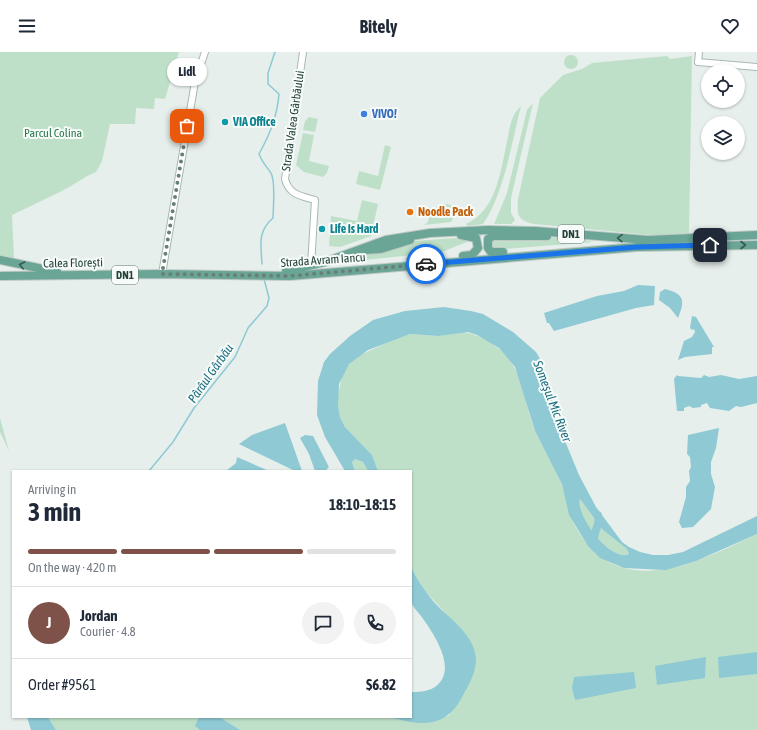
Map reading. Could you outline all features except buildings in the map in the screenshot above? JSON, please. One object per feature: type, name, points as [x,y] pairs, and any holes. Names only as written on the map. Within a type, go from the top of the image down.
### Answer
[{"type":"main road","name":"Strada Avram Iancu","points":[[263,275],[311,266],[386,240],[430,233],[488,230],[579,234],[648,240],[757,235]]},
{"type":"main road","points":[[579,234],[564,237],[493,236],[488,239],[487,244],[491,252],[496,253],[567,247],[596,250]]},
{"type":"main road","points":[[356,250],[381,249],[409,240],[427,237],[459,235],[476,238],[478,248],[476,252],[437,263]]},
{"type":"main road","name":"Strada Avram Iancu","points":[[263,275],[306,275],[644,247],[757,245]]},
{"type":"main road","points":[[0,260],[72,275]]},
{"type":"main road","name":"Calea Florești","points":[[0,276],[162,274],[263,275]]},
{"type":"street","points":[[162,274],[195,82],[205,52]]},
{"type":"street","name":"Strada Valea Gârbăului","points":[[303,52],[285,179],[287,187],[291,191],[315,200],[311,266]]},
{"type":"street","points":[[699,52],[698,62],[757,67]]},
{"type":"green space","name":"Parcul Colina","points":[[0,52],[179,52],[165,99],[155,98],[154,109],[136,108],[135,124],[110,124],[102,161],[96,172],[65,190],[12,215],[14,258],[0,255]]},
{"type":"green space","points":[[568,55],[574,55],[578,59],[578,65],[574,69],[568,69],[564,65],[564,59]]},
{"type":"green space","points":[[667,56],[670,59],[692,56],[689,233],[661,236],[534,224],[521,219],[518,213],[518,199],[540,98],[563,75],[582,69],[592,63]]},
{"type":"green space","points":[[533,103],[511,198],[511,213],[515,220],[511,224],[494,224],[507,193],[527,110]]},
{"type":"green space","points":[[521,106],[497,198],[483,224],[468,226],[466,224],[477,217],[485,209],[492,198],[500,174],[512,120],[515,113]]},
{"type":"green space","points":[[309,117],[318,119],[315,132],[303,130],[305,121]]},
{"type":"green space","points":[[303,133],[314,135],[309,161],[329,166],[327,173],[323,177],[304,172],[296,165]]},
{"type":"green space","points":[[385,145],[391,147],[380,190],[356,184],[359,171],[378,176]]},
{"type":"green space","points":[[362,200],[378,204],[371,236],[340,247],[329,246],[331,216],[357,221]]},
{"type":"green space","points":[[447,204],[452,206],[456,213],[451,222],[424,225],[428,222],[430,212],[424,207],[434,208]]},
{"type":"green space","points":[[469,237],[469,241],[442,252],[335,263],[359,255],[369,254],[414,241]]},
{"type":"green space","points":[[494,238],[576,238],[593,242],[494,250],[489,244]]},
{"type":"green space","points":[[461,332],[473,334],[491,343],[511,362],[521,384],[536,433],[554,466],[564,490],[570,516],[587,544],[607,561],[630,569],[654,570],[680,566],[706,557],[757,534],[757,730],[56,730],[49,718],[393,718],[401,720],[448,716],[466,690],[467,636],[424,590],[412,569],[412,470],[378,470],[372,455],[345,427],[340,417],[338,406],[338,394],[343,373],[349,364],[358,356],[395,339],[410,334],[438,336]]},
{"type":"green space","points":[[0,418],[9,451],[0,432]]},
{"type":"green space","points":[[355,459],[363,462],[367,470],[355,470],[352,462]]},
{"type":"green space","points":[[580,499],[603,530],[627,549],[629,554],[623,555],[616,553],[601,542],[588,526],[581,514],[579,506]]},
{"type":"water","points":[[638,285],[655,286],[654,305],[636,308],[554,331],[549,323],[547,323],[544,313],[597,296],[624,291]]},
{"type":"water","points":[[665,289],[676,293],[682,299],[682,307],[678,318],[670,308],[659,300],[660,292]]},
{"type":"water","points":[[444,307],[471,311],[483,314],[513,332],[536,352],[543,364],[558,424],[579,475],[596,507],[622,542],[629,547],[640,552],[653,555],[668,555],[683,552],[757,516],[757,534],[696,561],[666,570],[624,568],[600,558],[588,546],[569,515],[562,484],[535,431],[515,367],[499,348],[477,335],[468,332],[438,336],[410,334],[368,350],[349,364],[339,384],[338,406],[340,417],[345,427],[372,455],[378,470],[367,470],[363,462],[355,459],[352,462],[355,470],[344,470],[325,437],[317,415],[318,381],[324,362],[330,354],[350,336],[373,320],[405,311]],"holes":[[[580,499],[603,530],[627,549],[629,554],[622,555],[613,552],[596,536],[583,516],[580,507]]]},
{"type":"water","points":[[692,316],[696,317],[714,347],[712,347],[712,354],[685,357],[678,360],[684,341],[692,337],[695,332],[694,329],[692,330],[690,328]]},
{"type":"water","points":[[677,375],[701,378],[704,375],[709,377],[721,375],[739,379],[757,376],[757,403],[741,407],[736,406],[729,411],[710,408],[707,403],[701,405],[701,407],[693,408],[689,406],[684,408],[684,411],[677,411],[674,379]]},
{"type":"water","points":[[285,423],[302,470],[293,470],[239,444],[252,435]]},
{"type":"water","points":[[719,428],[716,448],[711,462],[711,474],[715,487],[711,509],[693,527],[682,528],[679,522],[686,497],[686,487],[690,481],[689,471],[691,467],[690,457],[687,454],[688,435]]},
{"type":"water","points":[[305,435],[313,436],[329,467],[326,470],[315,470],[309,454],[300,438]]},
{"type":"water","points":[[237,457],[267,470],[227,470],[236,463]]},
{"type":"water","points":[[412,569],[433,601],[466,634],[471,642],[476,659],[476,665],[472,677],[458,704],[443,718],[427,723],[409,722],[393,718],[412,718],[412,692],[423,691],[435,687],[441,681],[444,674],[445,665],[443,656],[436,638],[412,603]]},
{"type":"water","points":[[757,652],[757,674],[719,678],[718,657]]},
{"type":"water","points":[[706,657],[705,678],[657,685],[655,666]]},
{"type":"water","points":[[634,672],[636,688],[575,700],[572,688],[574,677]]},
{"type":"water","points":[[27,718],[49,718],[56,730],[31,730]]},
{"type":"water","points":[[199,718],[221,718],[240,730],[200,730],[195,726]]},
{"type":"waterway","name":"Pârâul Gârbău","points":[[262,264],[261,239],[264,228],[273,218],[274,189],[273,177],[259,154],[277,110],[279,94],[268,84],[268,73],[275,52]]},
{"type":"waterway","name":"Pârâul Gârbău","points":[[150,470],[173,442],[194,408],[235,357],[248,328],[267,306],[269,298],[264,279]]},
{"type":"waterway","name":"Someşul Mic River","points":[[594,539],[599,521],[598,515]]},
{"type":"way so far","points":[[187,126],[172,224],[162,274],[290,276],[426,264]]},
{"type":"place","name":"VIVO!","points":[[364,114]]},
{"type":"place","name":"VIA Office","points":[[225,122]]},
{"type":"place","name":"Lidl","points":[[187,126]]},
{"type":"place","name":"Noodle Pack","points":[[410,212]]},
{"type":"place","name":"Life Is Hard","points":[[322,229]]},
{"type":"route","points":[[426,264],[637,247],[710,245]]}]
